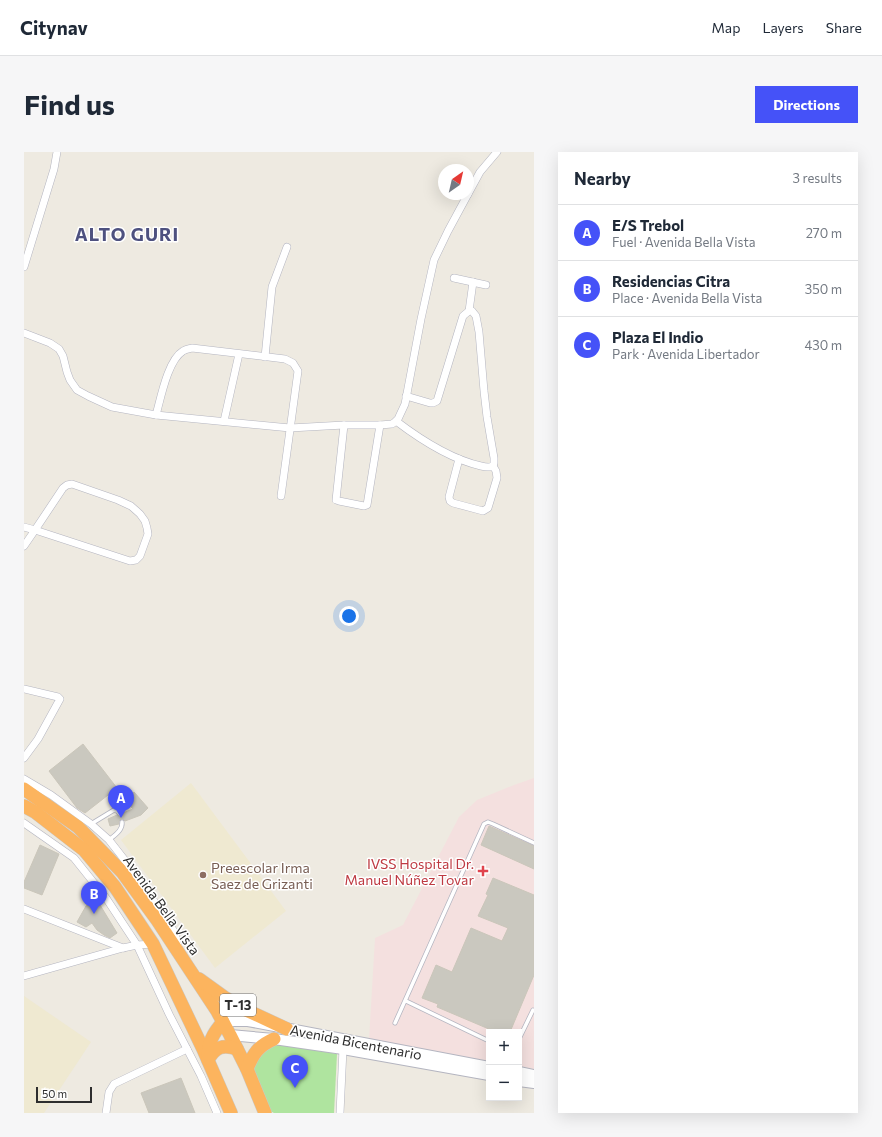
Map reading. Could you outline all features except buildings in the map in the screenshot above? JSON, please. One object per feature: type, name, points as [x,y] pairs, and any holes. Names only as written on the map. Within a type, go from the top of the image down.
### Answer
[{"type":"highway","name":"Avenida Bella Vista","points":[[24,789],[78,827],[122,872],[157,920],[221,1018]]},
{"type":"highway","name":"Avenida Bella Vista","points":[[24,806],[35,812],[84,850],[115,887],[153,944],[196,1033],[231,1113]]},
{"type":"highway","name":"T-13","points":[[192,974],[224,997],[246,1010],[287,1030]]},
{"type":"highway","points":[[196,1033],[210,1028],[221,1018]]},
{"type":"highway","points":[[208,1060],[208,1048],[218,1028],[221,1018]]},
{"type":"highway","name":"T-13","points":[[221,1018],[247,1069],[263,1110],[273,1113]]},
{"type":"highway","points":[[196,1033],[200,1032],[230,1035]]},
{"type":"highway","points":[[247,1069],[252,1055],[274,1039]]},
{"type":"highway","points":[[208,1060],[213,1052],[220,1047],[230,1046],[237,1049]]},
{"type":"street","points":[[24,267],[54,169],[57,152]]},
{"type":"street","points":[[474,183],[480,172],[497,152]]},
{"type":"street","points":[[24,333],[50,343],[59,349],[63,356],[66,372],[77,390],[112,407],[156,414],[290,428],[392,424],[401,414],[405,404],[420,319],[434,260],[465,200]]},
{"type":"street","points":[[265,357],[272,287],[287,247]]},
{"type":"street","points":[[454,278],[486,285]]},
{"type":"street","points":[[406,396],[430,403],[436,401],[463,316],[469,311],[473,282]]},
{"type":"street","points":[[459,459],[449,499],[453,503],[483,511],[486,510],[489,506],[497,478],[496,471],[493,466],[494,458],[485,404],[479,332],[476,316],[472,311],[469,311]]},
{"type":"street","points":[[156,414],[170,368],[174,359],[184,350],[192,348],[285,359],[293,363],[298,371],[281,496]]},
{"type":"street","points":[[224,421],[239,354]]},
{"type":"street","points":[[396,421],[422,439],[459,459],[474,464],[489,467],[493,466]]},
{"type":"street","points":[[344,425],[336,500],[364,506],[367,505],[380,425]]},
{"type":"street","points":[[24,527],[35,530],[130,561],[136,560],[140,556],[148,534],[145,521],[131,506],[72,484],[67,484],[63,488],[35,530],[24,546]]},
{"type":"street","points":[[24,689],[58,697],[60,699],[38,739],[24,758]]},
{"type":"street","name":"T-13","points":[[24,779],[51,795],[91,824],[109,840],[138,877],[175,933],[181,958]]},
{"type":"street","points":[[24,823],[74,858],[106,898],[137,945],[186,1049],[201,1076],[217,1113]]},
{"type":"street","points":[[24,908],[123,948]]},
{"type":"street","points":[[24,976],[123,948],[153,944]]},
{"type":"street","name":"Avenida Bicentenario","points":[[221,1018],[230,1021],[248,1022],[486,1066]]},
{"type":"street","name":"Avenida Bicentenario","points":[[230,1035],[274,1039],[343,1049],[486,1075]]},
{"type":"street","points":[[106,1113],[109,1092],[114,1084],[186,1049]]},
{"type":"street","points":[[340,1113],[343,1049]]},
{"type":"street","points":[[522,1073],[534,1075]]},
{"type":"street","points":[[522,1082],[534,1084]]},
{"type":"lane","points":[[91,824],[114,810],[120,814]]},
{"type":"lane","points":[[109,840],[123,826],[122,822]]},
{"type":"lane","points":[[395,1023],[484,824],[488,822],[534,843]]},
{"type":"lane","points":[[406,1000],[486,1039]]},
{"type":"lane","points":[[522,1033],[534,1009]]},
{"type":"shaded area","name":"IVSS Hospital Dr. Manuel Núñez Tovar","points":[[534,778],[534,1069],[522,1067],[522,1029],[486,1029],[486,1060],[369,1040],[375,938],[403,925],[459,817],[477,800]]},
{"type":"shaded area","name":"Preescolar Irma Saez de Grizanti","points":[[191,783],[286,911],[215,968],[121,840]]},
{"type":"shaded area","points":[[24,996],[91,1042],[44,1113],[24,1113]]},
{"type":"green space","points":[[268,1041],[337,1054],[334,1113],[274,1113],[262,1107],[247,1069]]},
{"type":"place","name":"E/S Trebol","points":[[121,818]]},
{"type":"place","name":"IVSS Hospital Dr. Manuel Núñez Tovar","points":[[483,871]]},
{"type":"place","name":"Preescolar Irma Saez de Grizanti","points":[[203,875]]},
{"type":"place","name":"Residencias Citra","points":[[94,914]]},
{"type":"place","name":"Plaza El Indio","points":[[295,1088]]},
{"type":"district","name":"ALTO GURI","points":[[127,234]]}]
